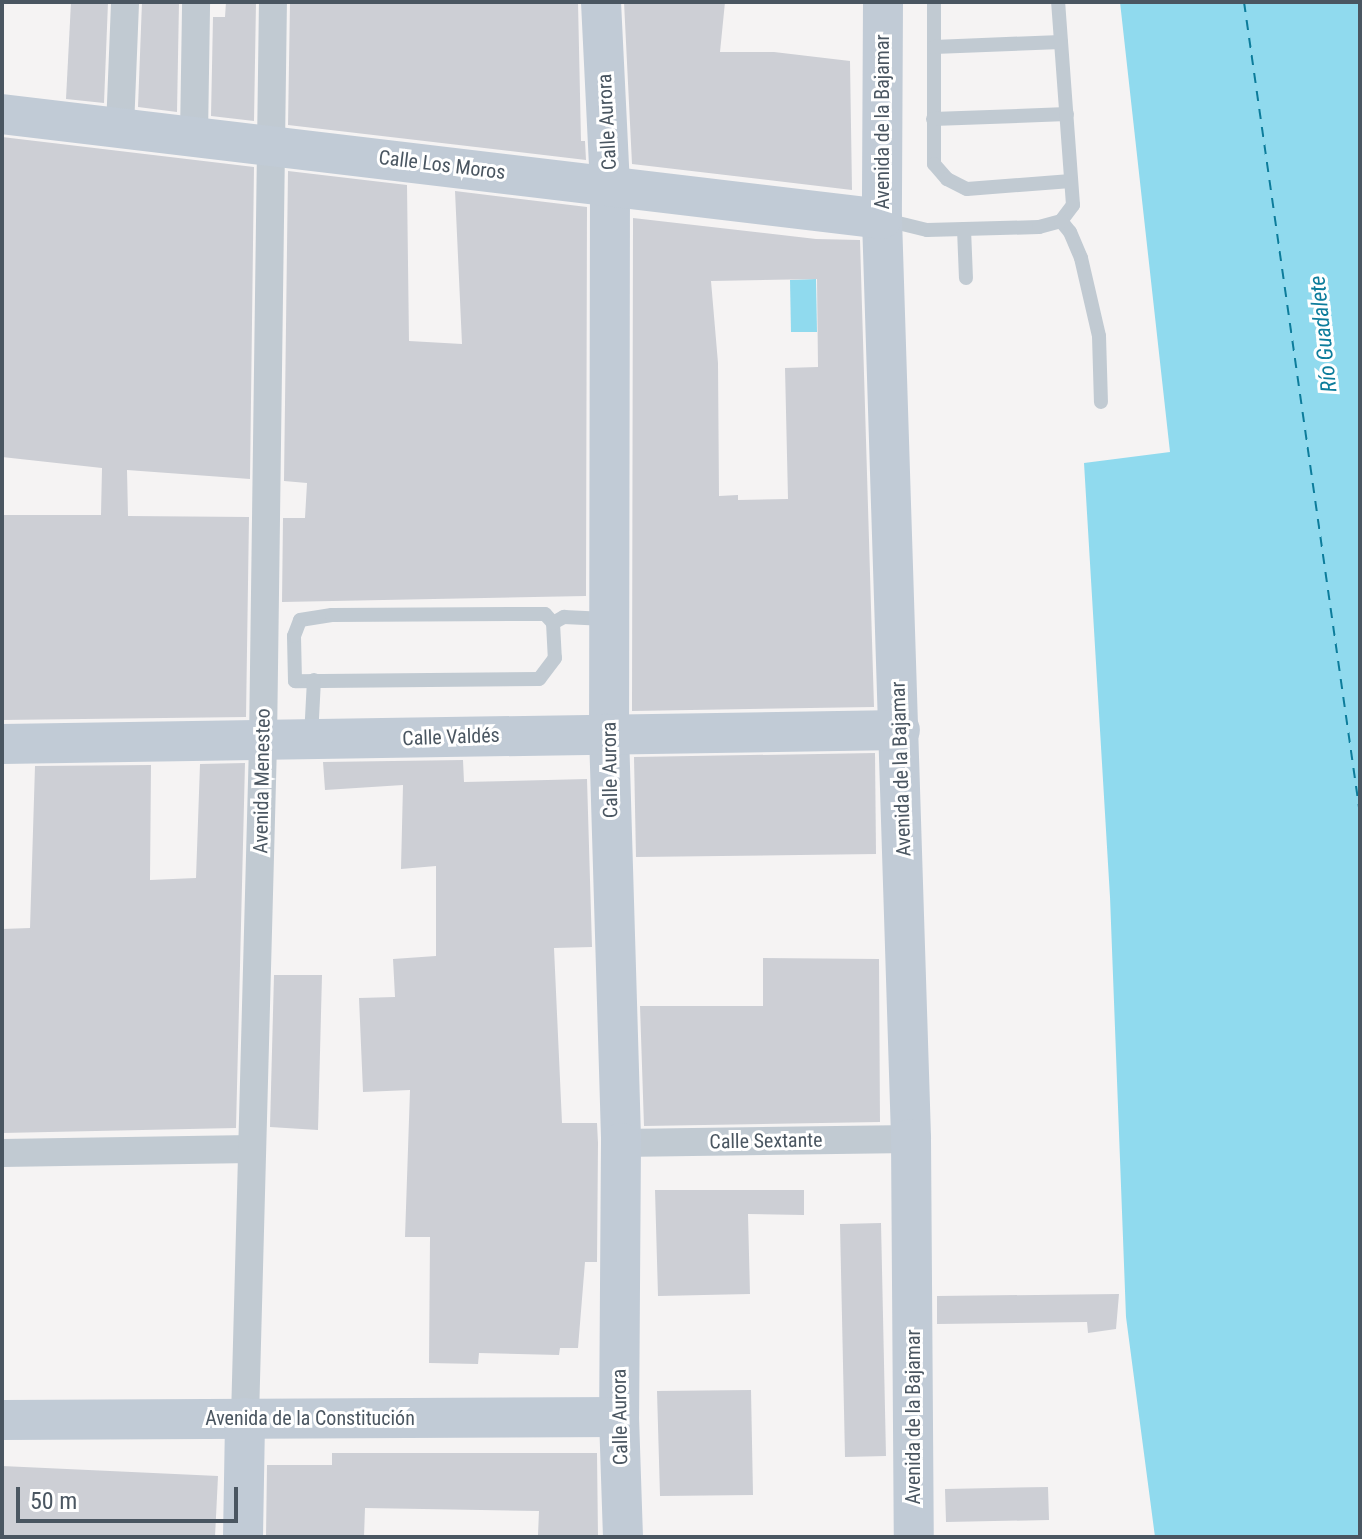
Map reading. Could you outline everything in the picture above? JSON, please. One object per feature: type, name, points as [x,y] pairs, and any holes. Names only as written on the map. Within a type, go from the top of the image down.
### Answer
[{"type":"street","points":[[120,128],[125,2]]},
{"type":"street","points":[[194,136],[196,2]]},
{"type":"street","name":"Avenida Menesteo","points":[[245,1418],[263,742],[273,2]]},
{"type":"street","name":"Calle Aurora","points":[[601,2],[610,185],[609,733],[621,1143],[619,1417],[623,1537]]},
{"type":"street","name":"Avenida de la Bajamar","points":[[883,2],[882,219],[911,1139],[914,1537]]},
{"type":"street","name":"Calle Los Moros","points":[[2,114],[882,219]]},
{"type":"street","name":"Calle Valdés","points":[[2,744],[900,730]]},
{"type":"street","name":"Calle Sextante","points":[[621,1143],[911,1139]]},
{"type":"street","points":[[2,1153],[251,1149]]},
{"type":"street","name":"Avenida de la Constitución","points":[[2,1420],[619,1417]]},
{"type":"street","points":[[243,1537],[245,1418]]},
{"type":"lane","points":[[934,2],[934,164],[947,179],[967,189],[1071,181]]},
{"type":"lane","points":[[882,219],[927,230],[1039,227],[1061,221],[1073,205],[1058,2]]},
{"type":"lane","points":[[934,47],[1061,42]]},
{"type":"lane","points":[[933,119],[1067,114]]},
{"type":"lane","points":[[1061,221],[1070,232],[1081,258],[1099,336],[1101,402]]},
{"type":"lane","points":[[964,229],[966,278]]},
{"type":"lane","points":[[545,614],[553,623],[555,658],[539,679],[295,681],[294,636],[300,620],[332,615],[545,614]]},
{"type":"lane","points":[[553,623],[564,617],[611,619]]},
{"type":"lane","points":[[311,741],[314,680]]},
{"type":"water","name":"Río Guadalete","points":[[1120,2],[1360,2],[1360,1537],[1155,1537],[1126,1317],[1110,897],[1084,463],[1170,452]]},
{"type":"water","points":[[816,279],[817,332],[791,332],[790,280]]},
{"type":"building","points":[[71,2],[108,2],[104,103],[66,99]]},
{"type":"building","points":[[142,2],[179,2],[177,112],[138,107]]},
{"type":"building","points":[[226,2],[256,2],[254,121],[211,116],[213,17],[225,17]]},
{"type":"building","points":[[290,2],[578,2],[581,141],[585,141],[586,160],[288,125]]},
{"type":"building","points":[[624,2],[725,2],[720,52],[774,52],[850,61],[852,190],[632,164]]},
{"type":"building","points":[[2,137],[254,167],[250,479],[127,470],[128,516],[249,517],[246,717],[2,720],[2,515],[101,515],[102,468],[2,457]]},
{"type":"building","points":[[288,171],[407,185],[409,341],[462,344],[455,191],[587,207],[586,596],[282,602],[283,518],[305,518],[307,483],[284,481]]},
{"type":"building","points":[[633,218],[816,239],[860,240],[874,707],[632,711]],"holes":[[[817,279],[818,367],[785,368],[788,499],[738,500],[738,495],[719,496],[718,363],[711,281]]]},
{"type":"building","points":[[875,753],[876,854],[636,857],[634,757]]},
{"type":"building","points":[[463,760],[464,782],[587,779],[592,947],[554,948],[562,1123],[597,1123],[598,1143],[597,1262],[585,1262],[578,1348],[560,1348],[559,1355],[479,1353],[478,1364],[429,1363],[430,1237],[405,1237],[410,1090],[363,1092],[359,998],[395,997],[393,959],[436,956],[436,866],[401,869],[403,785],[325,790],[323,762]]},
{"type":"building","points":[[245,763],[236,1128],[2,1133],[2,929],[30,928],[35,766],[151,765],[150,880],[196,878],[200,764]]},
{"type":"building","points":[[763,958],[879,959],[880,1122],[644,1126],[640,1006],[763,1006]]},
{"type":"building","points":[[274,975],[322,975],[318,1130],[270,1127]]},
{"type":"building","points":[[655,1190],[804,1190],[804,1215],[748,1214],[750,1294],[658,1296]]},
{"type":"building","points":[[881,1223],[886,1456],[845,1457],[840,1224]]},
{"type":"building","points":[[1119,1294],[1116,1329],[1088,1333],[1087,1322],[937,1324],[937,1296]]},
{"type":"building","points":[[751,1390],[753,1495],[660,1496],[657,1391]]},
{"type":"building","points":[[332,1453],[597,1453],[598,1537],[538,1535],[539,1511],[365,1508],[364,1537],[266,1537],[267,1465],[332,1465]]},
{"type":"building","points":[[2,1466],[218,1476],[215,1537],[2,1537]]},
{"type":"building","points":[[1048,1487],[1049,1520],[946,1522],[945,1489]]},
{"type":"ferry route","points":[[1244,2],[1360,814]]}]
